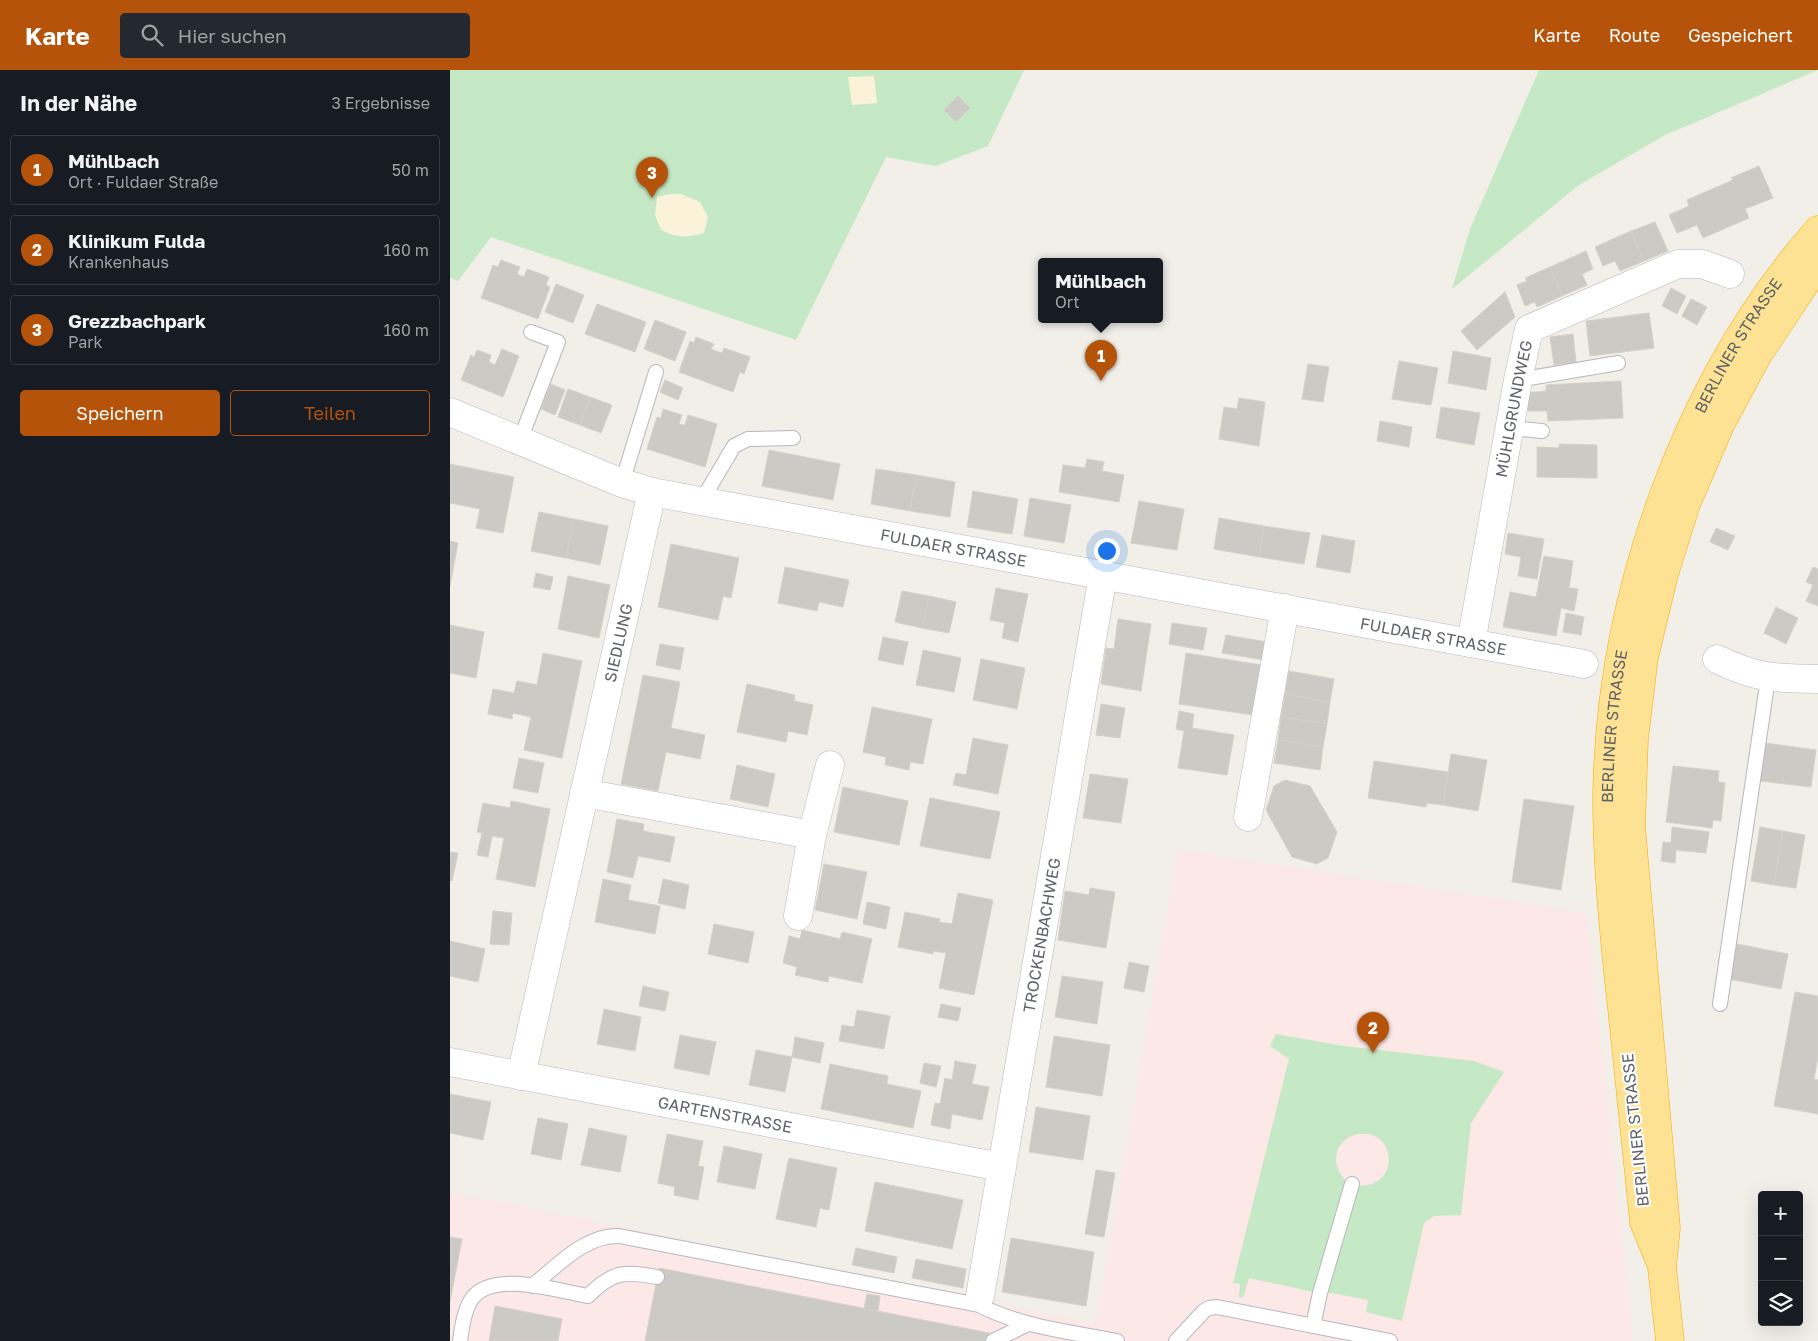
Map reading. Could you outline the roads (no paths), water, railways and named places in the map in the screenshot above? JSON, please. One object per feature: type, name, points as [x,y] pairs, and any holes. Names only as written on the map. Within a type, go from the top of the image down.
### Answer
[{"type":"highway","name":"BERLINER STRASSE","points":[[1662,1267],[1644,1222],[1612,907],[1608,798],[1609,753],[1618,673],[1635,588],[1645,550],[1674,469],[1690,432],[1733,349],[1774,287],[1818,230]]},
{"type":"highway","name":"BERLINER STRASSE","points":[[1670,1341],[1662,1267],[1666,1228],[1631,826],[1634,739],[1644,657],[1664,574],[1686,504],[1720,424],[1758,356],[1818,264]]},
{"type":"street","name":"MÜHLGRUNDWEG","points":[[1471,643],[1518,380],[1530,329],[1678,264],[1702,264],[1730,274]]},
{"type":"street","name":"FULDAER STRASSE","points":[[450,412],[622,483],[652,492],[1584,664]]},
{"type":"street","name":"SIEDLUNG","points":[[522,1076],[652,492]]},
{"type":"street","name":"TROCKENBACHWEG","points":[[980,1301],[1001,1167],[1103,575]]},
{"type":"street","points":[[1248,817],[1285,608]]},
{"type":"street","points":[[1717,659],[1743,672],[1768,678],[1818,679]]},
{"type":"street","points":[[798,916],[812,835],[830,765]]},
{"type":"street","points":[[584,793],[812,835]]},
{"type":"street","name":"GARTENSTRASSE","points":[[450,1062],[1001,1167]]},
{"type":"lane","points":[[520,440],[558,342],[531,332]]},
{"type":"lane","points":[[1518,380],[1618,363]]},
{"type":"lane","points":[[622,483],[656,372]]},
{"type":"lane","points":[[1510,428],[1542,431]]},
{"type":"lane","points":[[702,500],[734,446],[748,439],[793,438]]},
{"type":"lane","points":[[1720,1004],[1768,678]]},
{"type":"lane","points":[[1313,1326],[1320,1293],[1352,1184]]},
{"type":"lane","points":[[532,1286],[585,1246],[610,1236],[980,1301],[996,1314],[1028,1324],[1117,1341]]},
{"type":"lane","points":[[460,1341],[466,1313],[476,1294],[494,1284],[508,1283],[532,1286],[588,1296],[604,1281],[621,1273],[657,1277]]},
{"type":"lane","points":[[1176,1341],[1209,1308],[1217,1307],[1390,1341]]},
{"type":"lane","points":[[993,1341],[1028,1324]]},
{"type":"place","name":"Grezzbachpark","points":[[652,198]]},
{"type":"place","name":"Mühlbach","points":[[1101,381]]},
{"type":"place","name":"Klinikum Fulda","points":[[1373,1053]]}]
